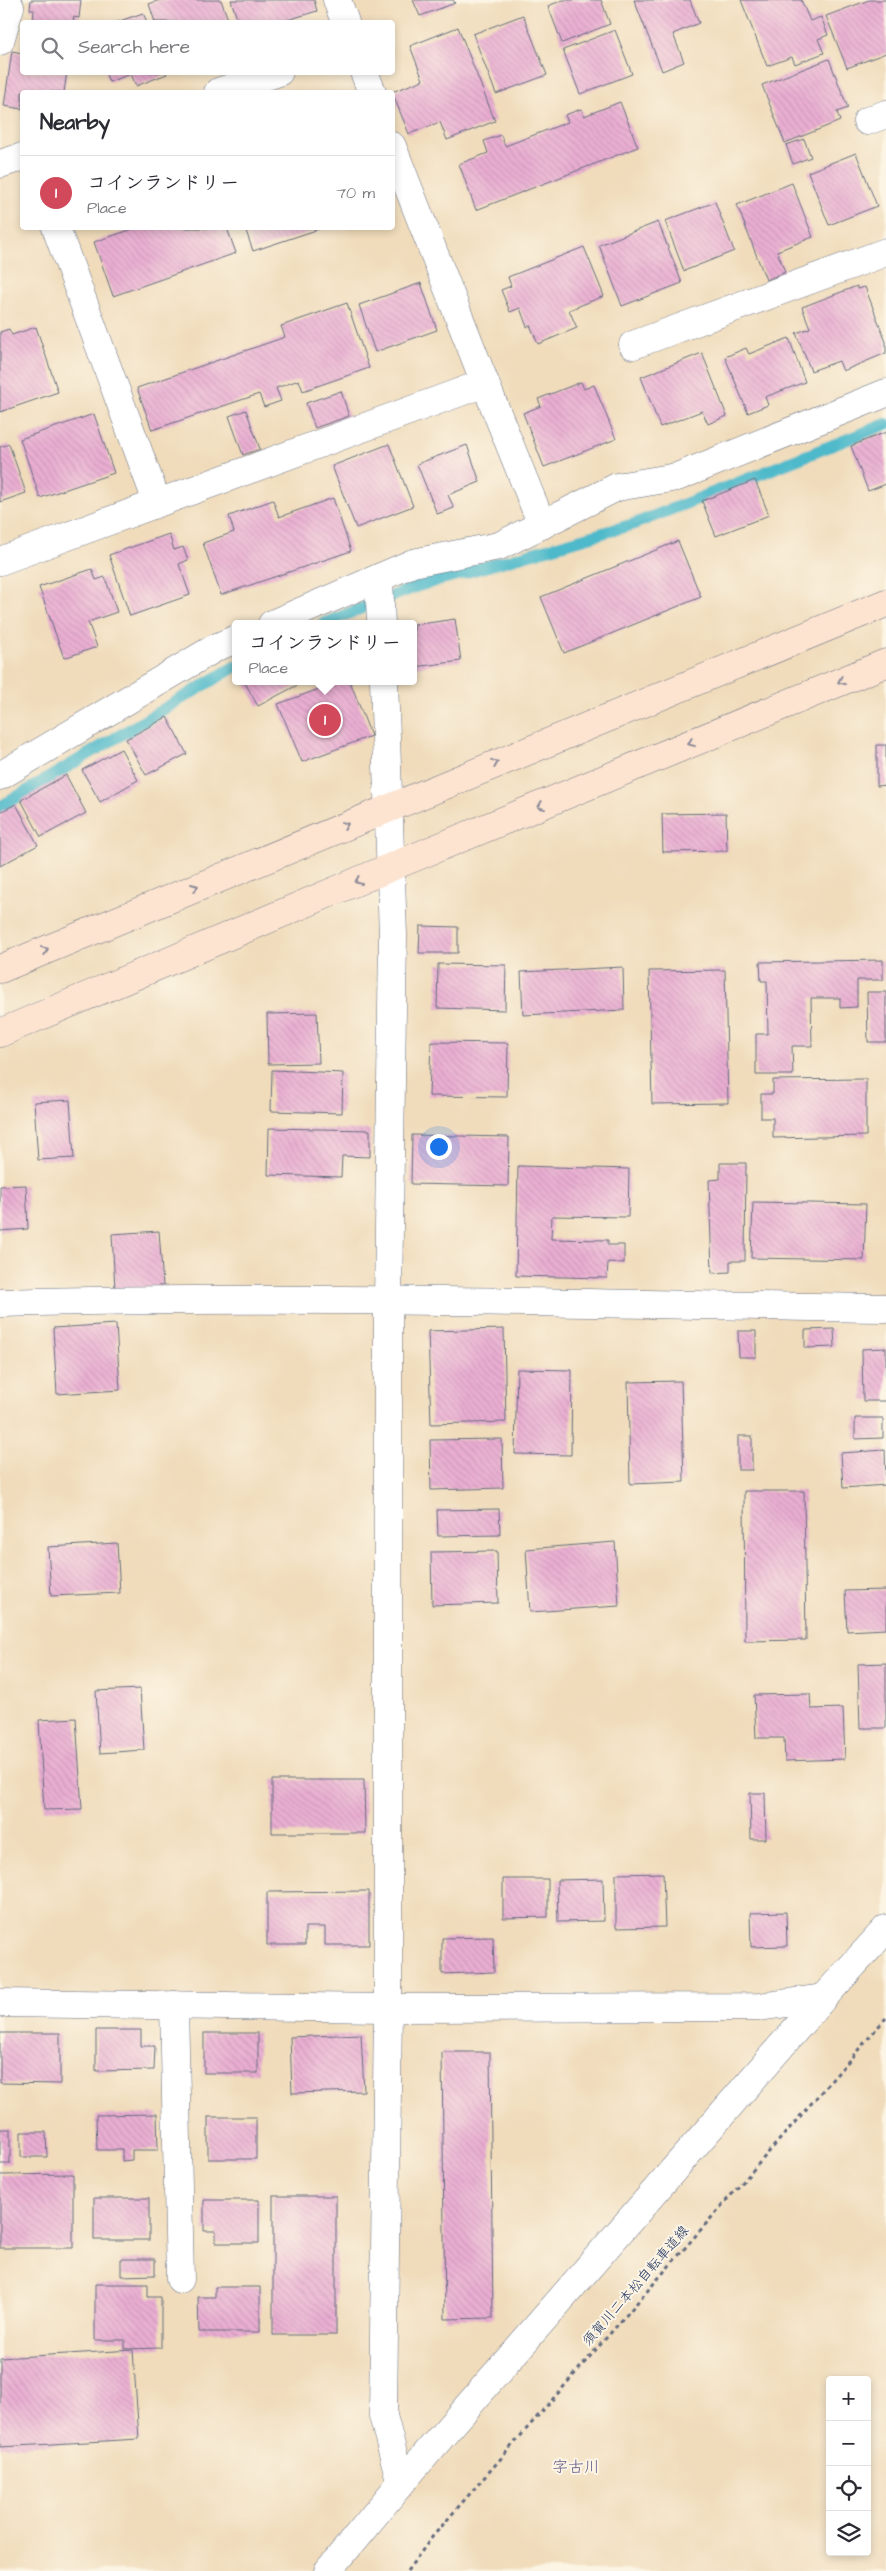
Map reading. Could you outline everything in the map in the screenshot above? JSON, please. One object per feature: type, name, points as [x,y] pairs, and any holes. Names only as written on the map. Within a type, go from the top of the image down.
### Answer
[{"type":"street","points":[[0,40],[10,7],[4,0]]},
{"type":"street","points":[[337,0],[344,20]]},
{"type":"street","points":[[224,90],[269,75]]},
{"type":"street","points":[[365,75],[371,90]]},
{"type":"street","points":[[395,154],[542,524]]},
{"type":"street","points":[[0,164],[20,157]]},
{"type":"street","points":[[57,230],[157,502]]},
{"type":"street","points":[[633,345],[886,252]]},
{"type":"street","points":[[0,561],[485,383]]},
{"type":"street","points":[[281,620],[413,563],[499,546],[617,487],[678,477],[886,393]]},
{"type":"street","points":[[379,578],[381,620]]},
{"type":"street","points":[[0,969],[389,806],[886,603]]},
{"type":"street","points":[[0,776],[215,648],[232,641]]},
{"type":"street","points":[[0,1032],[391,867],[886,663]]},
{"type":"street","points":[[384,685],[394,936],[388,1301],[388,2008],[383,2416],[401,2483]]},
{"type":"street","points":[[0,1303],[171,1300],[388,1301],[886,1308]]},
{"type":"street","points":[[328,2571],[401,2483],[823,1998],[886,1929]]},
{"type":"street","points":[[0,2003],[388,2008],[759,2007],[823,1998]]},
{"type":"street","points":[[174,2005],[180,2279]]},
{"type":"path","name":"須賀川二本松自転車道線","points":[[407,2571],[433,2536],[886,2018]]},
{"type":"building","points":[[31,0],[81,0],[79,18],[74,17],[73,20],[33,20],[34,10],[30,9]]},
{"type":"building","points":[[160,0],[221,0],[228,20],[154,20],[149,4]]},
{"type":"building","points":[[231,0],[314,0],[317,11],[288,20],[237,20]]},
{"type":"building","points":[[413,0],[453,0],[455,3],[420,16]]},
{"type":"building","points":[[563,0],[601,0],[610,24],[562,43],[548,6]]},
{"type":"building","points":[[634,0],[690,0],[699,23],[673,34],[684,62],[662,71]]},
{"type":"building","points":[[741,0],[801,0],[810,21],[821,17],[828,35],[818,39],[824,53],[795,64],[792,57],[767,66]]},
{"type":"building","points":[[869,0],[886,0],[886,53],[847,68],[826,16]]},
{"type":"building","points":[[143,13],[146,20],[123,20]]},
{"type":"building","points":[[523,15],[547,75],[496,94],[473,34]]},
{"type":"building","points":[[458,27],[495,121],[447,140],[440,122],[409,134],[395,99],[395,91],[423,80],[410,46]]},
{"type":"building","points":[[615,30],[632,74],[580,94],[563,50]]},
{"type":"building","points":[[12,51],[20,53],[20,75],[67,75],[64,90],[20,90],[20,109],[4,106]]},
{"type":"building","points":[[829,59],[848,108],[837,112],[840,121],[785,143],[762,85]]},
{"type":"building","points":[[106,75],[128,75],[109,82]]},
{"type":"building","points":[[131,75],[164,75],[136,86]]},
{"type":"building","points":[[620,102],[638,147],[476,210],[459,164],[488,153],[484,141],[501,135],[505,146],[568,122],[565,115],[581,109],[584,116]]},
{"type":"building","points":[[804,139],[811,157],[793,164],[786,145]]},
{"type":"building","points":[[856,153],[877,206],[829,225],[808,172]]},
{"type":"building","points":[[792,183],[813,237],[777,251],[785,272],[766,280],[737,205]]},
{"type":"building","points":[[715,202],[734,251],[684,271],[665,221]]},
{"type":"building","points":[[658,222],[682,283],[622,306],[599,245]]},
{"type":"building","points":[[130,230],[228,230],[236,253],[113,296],[94,242]]},
{"type":"building","points":[[246,230],[316,230],[253,251]]},
{"type":"building","points":[[584,247],[604,296],[569,310],[577,328],[538,344],[530,325],[527,327],[520,308],[510,312],[501,290],[511,286],[508,277]]},
{"type":"building","points":[[421,283],[437,330],[375,352],[359,305]]},
{"type":"building","points":[[857,286],[857,289],[865,287],[886,342],[886,353],[843,371],[839,361],[811,371],[796,333],[810,328],[802,307]]},
{"type":"building","points":[[347,303],[369,368],[303,391],[299,380],[276,388],[281,401],[264,407],[259,394],[152,430],[137,388],[285,337],[281,326]]},
{"type":"building","points":[[36,327],[58,392],[0,412],[0,332],[9,329],[12,335]]},
{"type":"building","points":[[789,338],[805,382],[765,397],[768,405],[748,413],[725,357],[746,348],[749,354]]},
{"type":"building","points":[[702,353],[727,416],[708,424],[702,411],[660,427],[641,377]]},
{"type":"building","points":[[581,382],[584,389],[594,385],[616,439],[544,467],[523,413],[541,406],[538,399]]},
{"type":"building","points":[[341,391],[349,416],[315,428],[306,403]]},
{"type":"building","points":[[246,410],[260,449],[243,455],[229,416]]},
{"type":"building","points":[[94,414],[114,473],[40,498],[20,439]]},
{"type":"building","points":[[886,432],[886,484],[868,491],[851,446]]},
{"type":"building","points":[[9,444],[26,493],[0,502],[0,447]]},
{"type":"building","points":[[389,444],[413,506],[356,528],[332,466]]},
{"type":"building","points":[[467,445],[480,482],[448,495],[454,508],[437,514],[417,464]]},
{"type":"building","points":[[755,480],[769,515],[716,536],[702,501]]},
{"type":"building","points":[[333,498],[351,551],[221,595],[203,543],[234,532],[229,516],[273,500],[279,517]]},
{"type":"building","points":[[169,534],[174,550],[183,547],[188,560],[179,564],[190,595],[130,616],[109,555]]},
{"type":"building","points":[[678,541],[701,597],[564,653],[541,597]]},
{"type":"building","points":[[92,569],[96,580],[105,577],[117,612],[88,622],[97,647],[64,658],[39,587]]},
{"type":"building","points":[[455,619],[461,661],[417,667],[417,625]]},
{"type":"building","points":[[246,685],[297,685],[258,706]]},
{"type":"building","points":[[330,685],[352,685],[371,736],[302,762],[278,704]]},
{"type":"building","points":[[167,717],[187,754],[146,775],[126,739]]},
{"type":"building","points":[[877,745],[886,745],[886,785],[877,786]]},
{"type":"building","points":[[121,749],[138,780],[100,802],[82,770]]},
{"type":"building","points":[[66,775],[86,813],[41,837],[21,800]]},
{"type":"building","points":[[16,804],[38,845],[0,866],[0,812]]},
{"type":"building","points":[[726,813],[727,851],[663,852],[662,814]]},
{"type":"building","points":[[420,926],[458,927],[458,953],[419,953]]},
{"type":"building","points":[[883,960],[883,980],[857,980],[857,1007],[840,1008],[840,998],[811,998],[812,1046],[792,1046],[793,1075],[756,1075],[756,1034],[768,1034],[767,981],[761,981],[760,962]]},
{"type":"building","points":[[438,964],[506,965],[505,1010],[437,1008]]},
{"type":"building","points":[[623,967],[624,1010],[523,1015],[521,972]]},
{"type":"building","points":[[725,970],[728,1103],[652,1104],[649,971]]},
{"type":"building","points":[[867,992],[886,992],[886,1042],[868,1042]]},
{"type":"building","points":[[317,1013],[319,1063],[268,1064],[267,1014]]},
{"type":"building","points":[[431,1042],[508,1043],[507,1097],[429,1096]]},
{"type":"building","points":[[272,1070],[343,1073],[342,1113],[271,1111]]},
{"type":"building","points":[[866,1079],[866,1136],[773,1138],[773,1118],[761,1118],[761,1094],[773,1094],[773,1080]]},
{"type":"building","points":[[70,1100],[74,1158],[38,1160],[34,1102]]},
{"type":"building","points":[[269,1128],[370,1130],[370,1157],[342,1156],[341,1177],[268,1175]]},
{"type":"building","points":[[412,1135],[509,1137],[508,1186],[411,1184]]},
{"type":"building","points":[[720,1163],[746,1163],[745,1261],[730,1261],[730,1272],[712,1273],[709,1180],[720,1179]]},
{"type":"building","points":[[518,1166],[629,1169],[628,1217],[552,1216],[551,1239],[608,1240],[608,1245],[624,1245],[624,1263],[608,1262],[607,1278],[516,1276]]},
{"type":"building","points":[[26,1185],[28,1229],[0,1231],[0,1186]]},
{"type":"building","points":[[753,1202],[866,1204],[864,1260],[751,1258]]},
{"type":"building","points":[[159,1231],[163,1286],[115,1289],[112,1234]]},
{"type":"building","points":[[116,1324],[120,1390],[57,1394],[53,1328]]},
{"type":"building","points":[[504,1329],[506,1422],[431,1424],[428,1331]]},
{"type":"building","points":[[834,1329],[835,1347],[805,1348],[805,1330]]},
{"type":"building","points":[[738,1331],[756,1331],[756,1357],[739,1357]]},
{"type":"building","points":[[886,1348],[886,1401],[863,1401],[862,1349]]},
{"type":"building","points":[[517,1369],[572,1370],[571,1455],[515,1454]]},
{"type":"building","points":[[681,1381],[684,1482],[630,1484],[628,1382]]},
{"type":"building","points":[[855,1418],[883,1418],[883,1438],[855,1439]]},
{"type":"building","points":[[738,1436],[752,1436],[752,1470],[738,1470]]},
{"type":"building","points":[[502,1439],[503,1488],[431,1490],[430,1440]]},
{"type":"building","points":[[885,1450],[886,1485],[843,1488],[841,1453]]},
{"type":"building","points":[[744,1491],[804,1491],[806,1640],[745,1641]]},
{"type":"building","points":[[499,1509],[500,1535],[438,1536],[437,1510]]},
{"type":"building","points":[[615,1542],[619,1606],[530,1612],[526,1549]]},
{"type":"building","points":[[117,1543],[120,1593],[51,1596],[48,1547]]},
{"type":"building","points":[[497,1551],[498,1603],[432,1605],[431,1552]]},
{"type":"building","points":[[886,1590],[886,1629],[847,1631],[845,1591]]},
{"type":"building","points":[[886,1663],[886,1728],[860,1728],[858,1664]]},
{"type":"building","points":[[140,1689],[144,1750],[100,1753],[96,1691]]},
{"type":"building","points":[[810,1694],[811,1709],[843,1708],[845,1759],[785,1761],[784,1738],[756,1738],[754,1695]]},
{"type":"building","points":[[76,1718],[82,1809],[44,1810],[39,1720]]},
{"type":"building","points":[[272,1780],[364,1780],[365,1833],[272,1833]]},
{"type":"building","points":[[750,1793],[765,1793],[766,1839],[751,1839]]},
{"type":"building","points":[[663,1873],[665,1927],[616,1928],[616,1874]]},
{"type":"building","points":[[503,1879],[548,1879],[548,1917],[503,1918]]},
{"type":"building","points":[[603,1879],[604,1921],[558,1922],[557,1880]]},
{"type":"building","points":[[369,1891],[369,1945],[325,1945],[325,1927],[305,1927],[305,1945],[267,1945],[267,1892]]},
{"type":"building","points":[[786,1912],[787,1946],[751,1947],[750,1913]]},
{"type":"building","points":[[493,1937],[494,1972],[442,1974],[442,1938]]},
{"type":"building","points":[[96,2030],[141,2030],[141,2046],[155,2046],[154,2070],[96,2071]]},
{"type":"building","points":[[0,2033],[60,2033],[60,2084],[0,2083]]},
{"type":"building","points":[[204,2033],[258,2033],[258,2073],[204,2073]]},
{"type":"building","points":[[361,2034],[364,2091],[292,2093],[290,2037]]},
{"type":"building","points":[[442,2052],[490,2052],[493,2318],[445,2319]]},
{"type":"building","points":[[157,2114],[158,2150],[132,2150],[132,2160],[122,2161],[122,2150],[97,2150],[96,2115]]},
{"type":"building","points":[[208,2117],[256,2117],[256,2159],[208,2159]]},
{"type":"building","points":[[0,2129],[10,2129],[10,2164],[0,2164]]},
{"type":"building","points":[[21,2132],[46,2132],[47,2157],[21,2157]]},
{"type":"building","points":[[73,2174],[73,2248],[0,2248],[0,2175]]},
{"type":"building","points":[[273,2196],[336,2196],[336,2335],[273,2335]]},
{"type":"building","points":[[94,2198],[149,2198],[149,2240],[94,2240]]},
{"type":"building","points":[[204,2200],[259,2200],[259,2243],[216,2243],[216,2231],[204,2231]]},
{"type":"building","points":[[121,2259],[155,2259],[155,2275],[121,2276]]},
{"type":"building","points":[[95,2284],[148,2284],[148,2297],[161,2297],[161,2348],[125,2349],[125,2340],[95,2340]]},
{"type":"building","points":[[215,2287],[260,2287],[260,2332],[199,2332],[198,2297],[215,2297]]},
{"type":"building","points":[[133,2350],[139,2439],[0,2447],[0,2358]]},
{"type":"waterway","points":[[332,620],[418,586],[634,524],[886,424]]},
{"type":"waterway","points":[[0,807],[232,668]]},
{"type":"place","name":"コインランドリー","points":[[325,720]]},
{"type":"district","name":"字古川","points":[[576,2467]]}]
